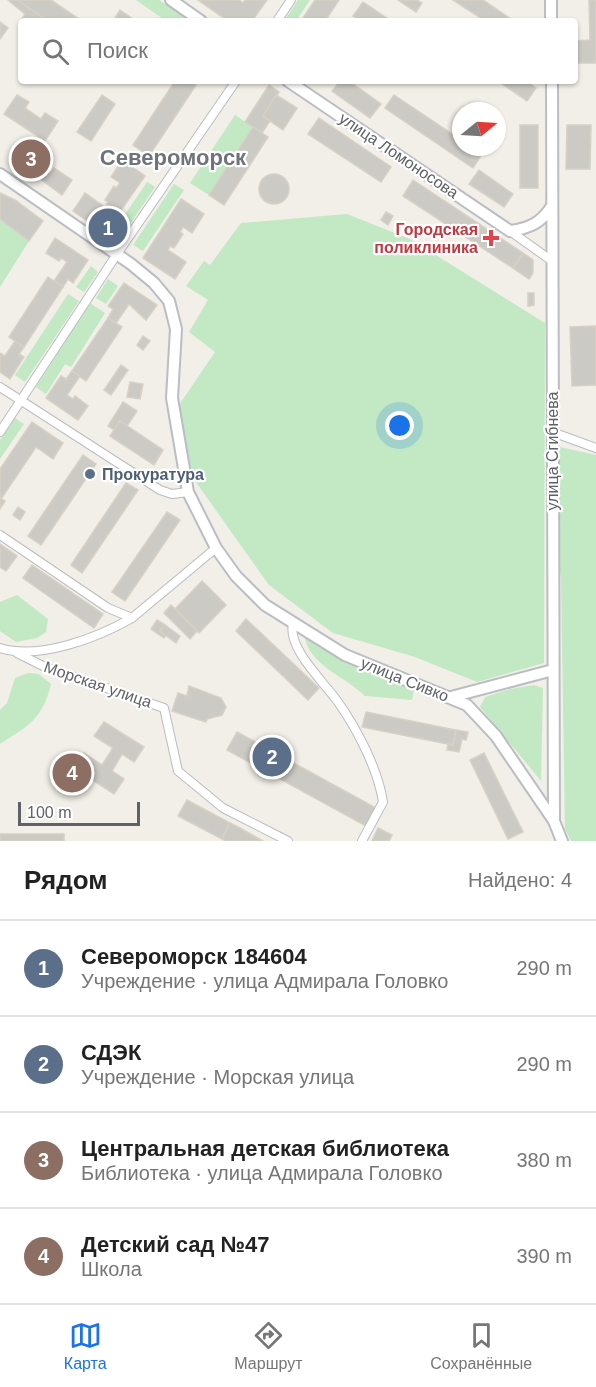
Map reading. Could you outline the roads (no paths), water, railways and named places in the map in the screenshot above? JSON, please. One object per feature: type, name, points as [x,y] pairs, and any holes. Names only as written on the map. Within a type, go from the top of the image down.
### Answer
[{"type":"street","points":[[171,0],[197,18]]},
{"type":"street","points":[[279,18],[291,0]]},
{"type":"street","points":[[551,0],[551,18]]},
{"type":"street","points":[[0,432],[117,254],[234,84]]},
{"type":"street","name":"улица Ломоносова","points":[[292,84],[552,261]]},
{"type":"street","name":"улица Сгибнева","points":[[552,84],[554,821]]},
{"type":"street","name":"улица Сивко","points":[[0,174],[117,254],[154,283],[172,309],[176,329],[172,398],[188,492],[216,548],[236,576],[265,605],[345,655],[467,705],[496,736],[554,821],[562,841]]},
{"type":"street","points":[[510,231],[538,223],[552,206]]},
{"type":"street","points":[[0,387],[160,490],[172,494],[188,492]]},
{"type":"street","points":[[552,432],[596,448]]},
{"type":"street","points":[[0,536],[108,608],[132,618]]},
{"type":"street","points":[[0,648],[17,653],[71,644],[114,629],[132,618],[216,548]]},
{"type":"street","points":[[293,624],[291,632],[298,649],[338,702],[378,781],[383,802],[362,841]]},
{"type":"street","name":"Морская улица","points":[[17,653],[43,666],[164,708],[178,771],[223,808],[288,841]]},
{"type":"street","points":[[451,697],[553,670]]},
{"type":"place","name":"Центральная детская библиотека","points":[[31,159]]},
{"type":"place","name":"Североморск 184604","points":[[108,228]]},
{"type":"place","name":"Городская поликлиника","points":[[491,238]]},
{"type":"place","name":"Прокуратура","points":[[90,474]]},
{"type":"place","name":"СДЭК","points":[[272,757]]},
{"type":"place","name":"Детский сад №47","points":[[72,773]]},
{"type":"district","name":"Североморск","points":[[173,157]]}]
